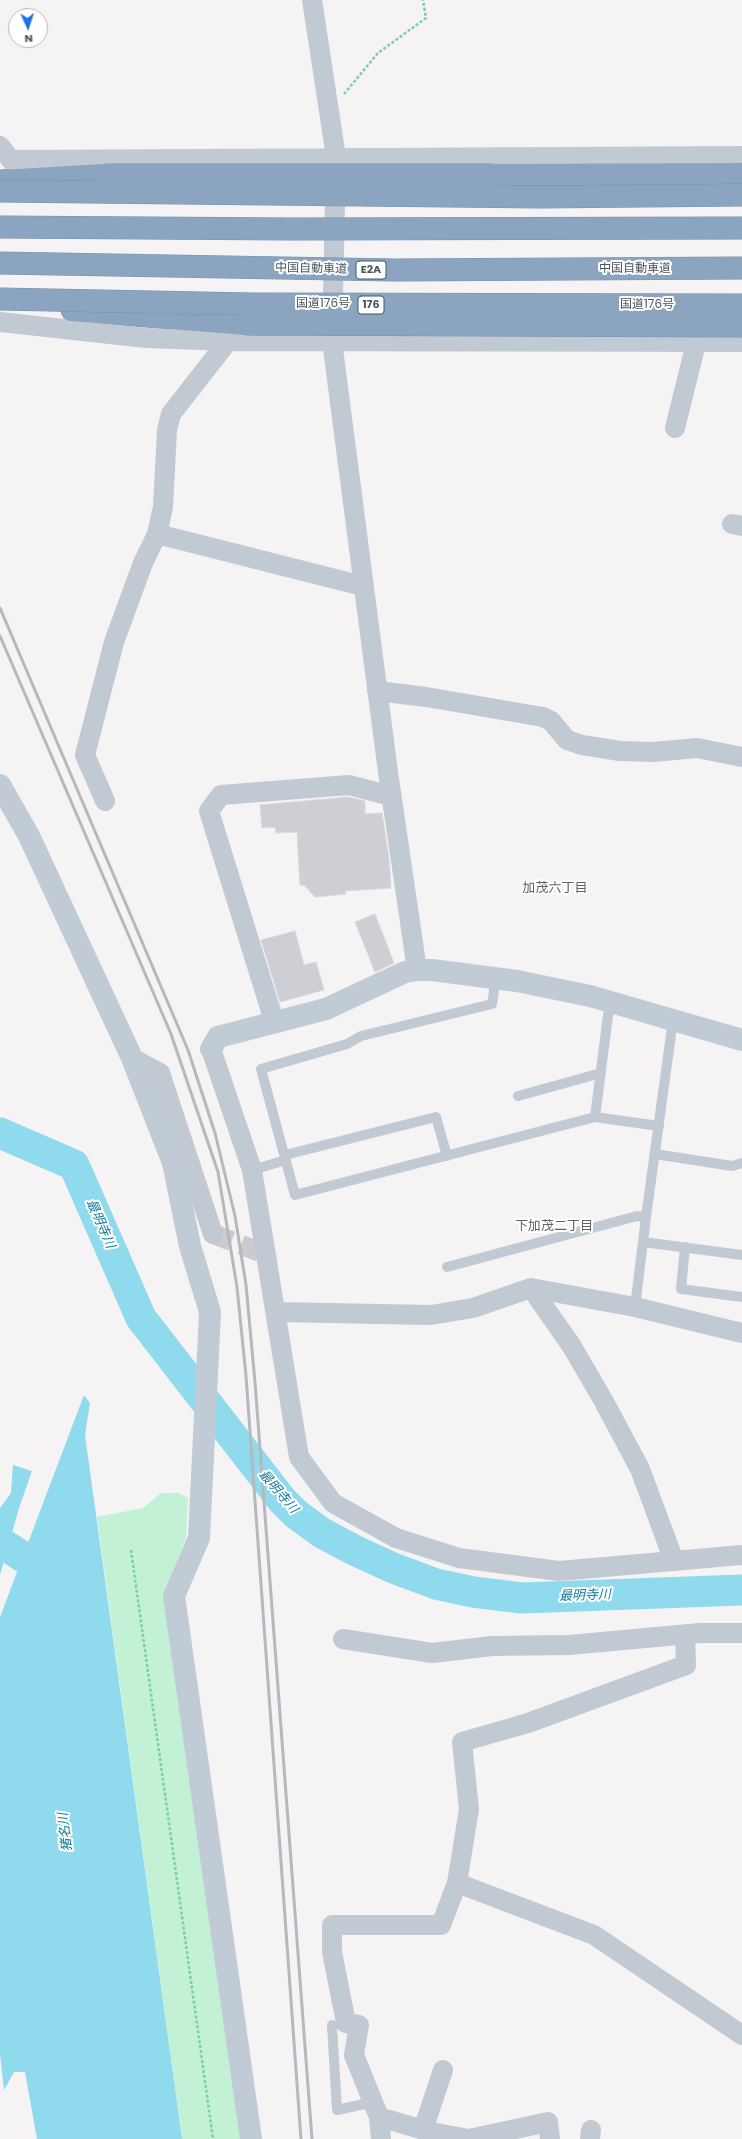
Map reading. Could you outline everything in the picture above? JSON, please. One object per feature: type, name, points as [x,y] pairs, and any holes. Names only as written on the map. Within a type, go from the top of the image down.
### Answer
[{"type":"highway","points":[[0,182],[105,175],[742,174]]},
{"type":"highway","points":[[0,191],[541,196],[742,195]]},
{"type":"highway","points":[[0,227],[283,229],[742,228]]},
{"type":"highway","name":"中国自動車道","points":[[0,264],[395,270],[742,268]]},
{"type":"highway","name":"国道176号","points":[[0,299],[252,304],[742,305]]},
{"type":"highway","points":[[0,304],[246,324],[742,326]]},
{"type":"street","points":[[312,0],[336,158],[332,341],[391,796],[417,970]]},
{"type":"street","points":[[4,155],[336,158],[742,156]]},
{"type":"street","points":[[0,322],[146,338],[228,341],[742,342]]},
{"type":"street","points":[[105,801],[85,755],[114,642],[143,564],[157,534],[163,508],[168,430],[171,414],[228,341]]},
{"type":"street","points":[[675,428],[696,343]]},
{"type":"street","points":[[157,534],[363,586]]},
{"type":"street","points":[[377,691],[426,697],[543,717],[551,720],[568,740],[582,745],[620,750],[653,752],[697,748],[742,757]]},
{"type":"street","points":[[0,785],[29,836],[132,1058],[173,1163],[190,1246],[210,1312],[199,1538],[174,1596],[251,2139]]},
{"type":"street","points":[[274,1021],[210,811],[221,795],[348,785],[391,796]]},
{"type":"street","points":[[742,1040],[610,1000],[496,978],[432,970],[417,970],[405,972],[326,1009],[274,1021],[218,1037],[211,1050],[252,1170],[299,1457],[333,1503],[396,1538],[459,1558],[559,1571],[742,1555]]},
{"type":"street","points":[[132,1058],[160,1074],[213,1234]]},
{"type":"street","points":[[276,1312],[432,1315],[473,1308],[530,1288],[635,1307],[742,1333]]},
{"type":"street","points":[[530,1288],[571,1345],[637,1463],[674,1561]]},
{"type":"street","points":[[343,1638],[432,1653],[492,1646],[569,1645],[685,1634],[742,1633]]},
{"type":"street","points":[[381,2139],[376,2110],[354,2055],[359,2024],[346,2023],[332,1952],[332,1925],[441,1925],[456,1883],[469,1809],[462,1742],[528,1723],[686,1665],[685,1634]]},
{"type":"street","points":[[456,1883],[594,1935],[742,2035]]},
{"type":"street","points":[[422,2130],[443,2070]]},
{"type":"street","points":[[376,2110],[422,2130],[469,2139],[548,2122],[550,2139]]},
{"type":"lane","points":[[496,978],[492,1004],[361,1036],[347,1044],[261,1069],[295,1195],[595,1117],[659,1126]]},
{"type":"lane","points":[[595,1117],[610,1000]]},
{"type":"lane","points":[[635,1307],[673,1020]]},
{"type":"lane","points":[[518,1096],[601,1073]]},
{"type":"lane","points":[[252,1170],[285,1158],[436,1117],[447,1156]]},
{"type":"lane","points":[[655,1154],[732,1166],[742,1164]]},
{"type":"lane","points":[[447,1267],[637,1216],[646,1217]]},
{"type":"lane","points":[[643,1242],[742,1256]]},
{"type":"lane","points":[[685,1247],[681,1289],[742,1297]]},
{"type":"lane","points":[[332,2024],[337,2110],[376,2110]]},
{"type":"path","points":[[329,111],[378,53],[426,18],[423,0]]},
{"type":"path","points":[[131,1550],[213,2139]]},
{"type":"green space","points":[[161,1493],[179,1493],[188,1498],[186,1539],[165,1590],[242,2139],[182,2139],[97,1517],[143,1508]]},
{"type":"water","points":[[84,1395],[90,1403],[85,1435],[182,2139],[37,2139],[25,2072],[14,2072],[4,2090],[0,2054],[0,1617]]},
{"type":"water","points":[[13,1465],[32,1471],[19,1508],[0,1575],[0,1508],[11,1493]]},
{"type":"building","points":[[348,797],[365,801],[365,814],[382,813],[389,859],[391,888],[345,891],[346,894],[315,897],[304,885],[300,885],[297,832],[276,833],[275,827],[262,828],[260,805]]},
{"type":"building","points":[[375,914],[394,963],[375,972],[355,922]]},
{"type":"building","points":[[295,931],[304,965],[316,962],[324,990],[280,1002],[261,940]]},
{"type":"waterway","name":"最明寺川","points":[[0,1133],[74,1165],[141,1318],[282,1500],[296,1514],[322,1533],[393,1568],[436,1584],[473,1592],[522,1598],[742,1590]]},
{"type":"waterway","name":"猪名川","points":[[0,1542],[34,1564],[37,1592]]},
{"type":"tunnel","points":[[213,1234],[265,1254]]},
{"type":"railway","points":[[0,608],[188,1050],[215,1133],[235,1216],[246,1285],[255,1382],[312,2139]]},
{"type":"railway","points":[[0,636],[171,1034],[218,1172],[237,1287],[246,1376],[301,2139]]},
{"type":"district","name":"加茂六丁目","points":[[555,889]]},
{"type":"district","name":"下加茂二丁目","points":[[554,1227]]}]
